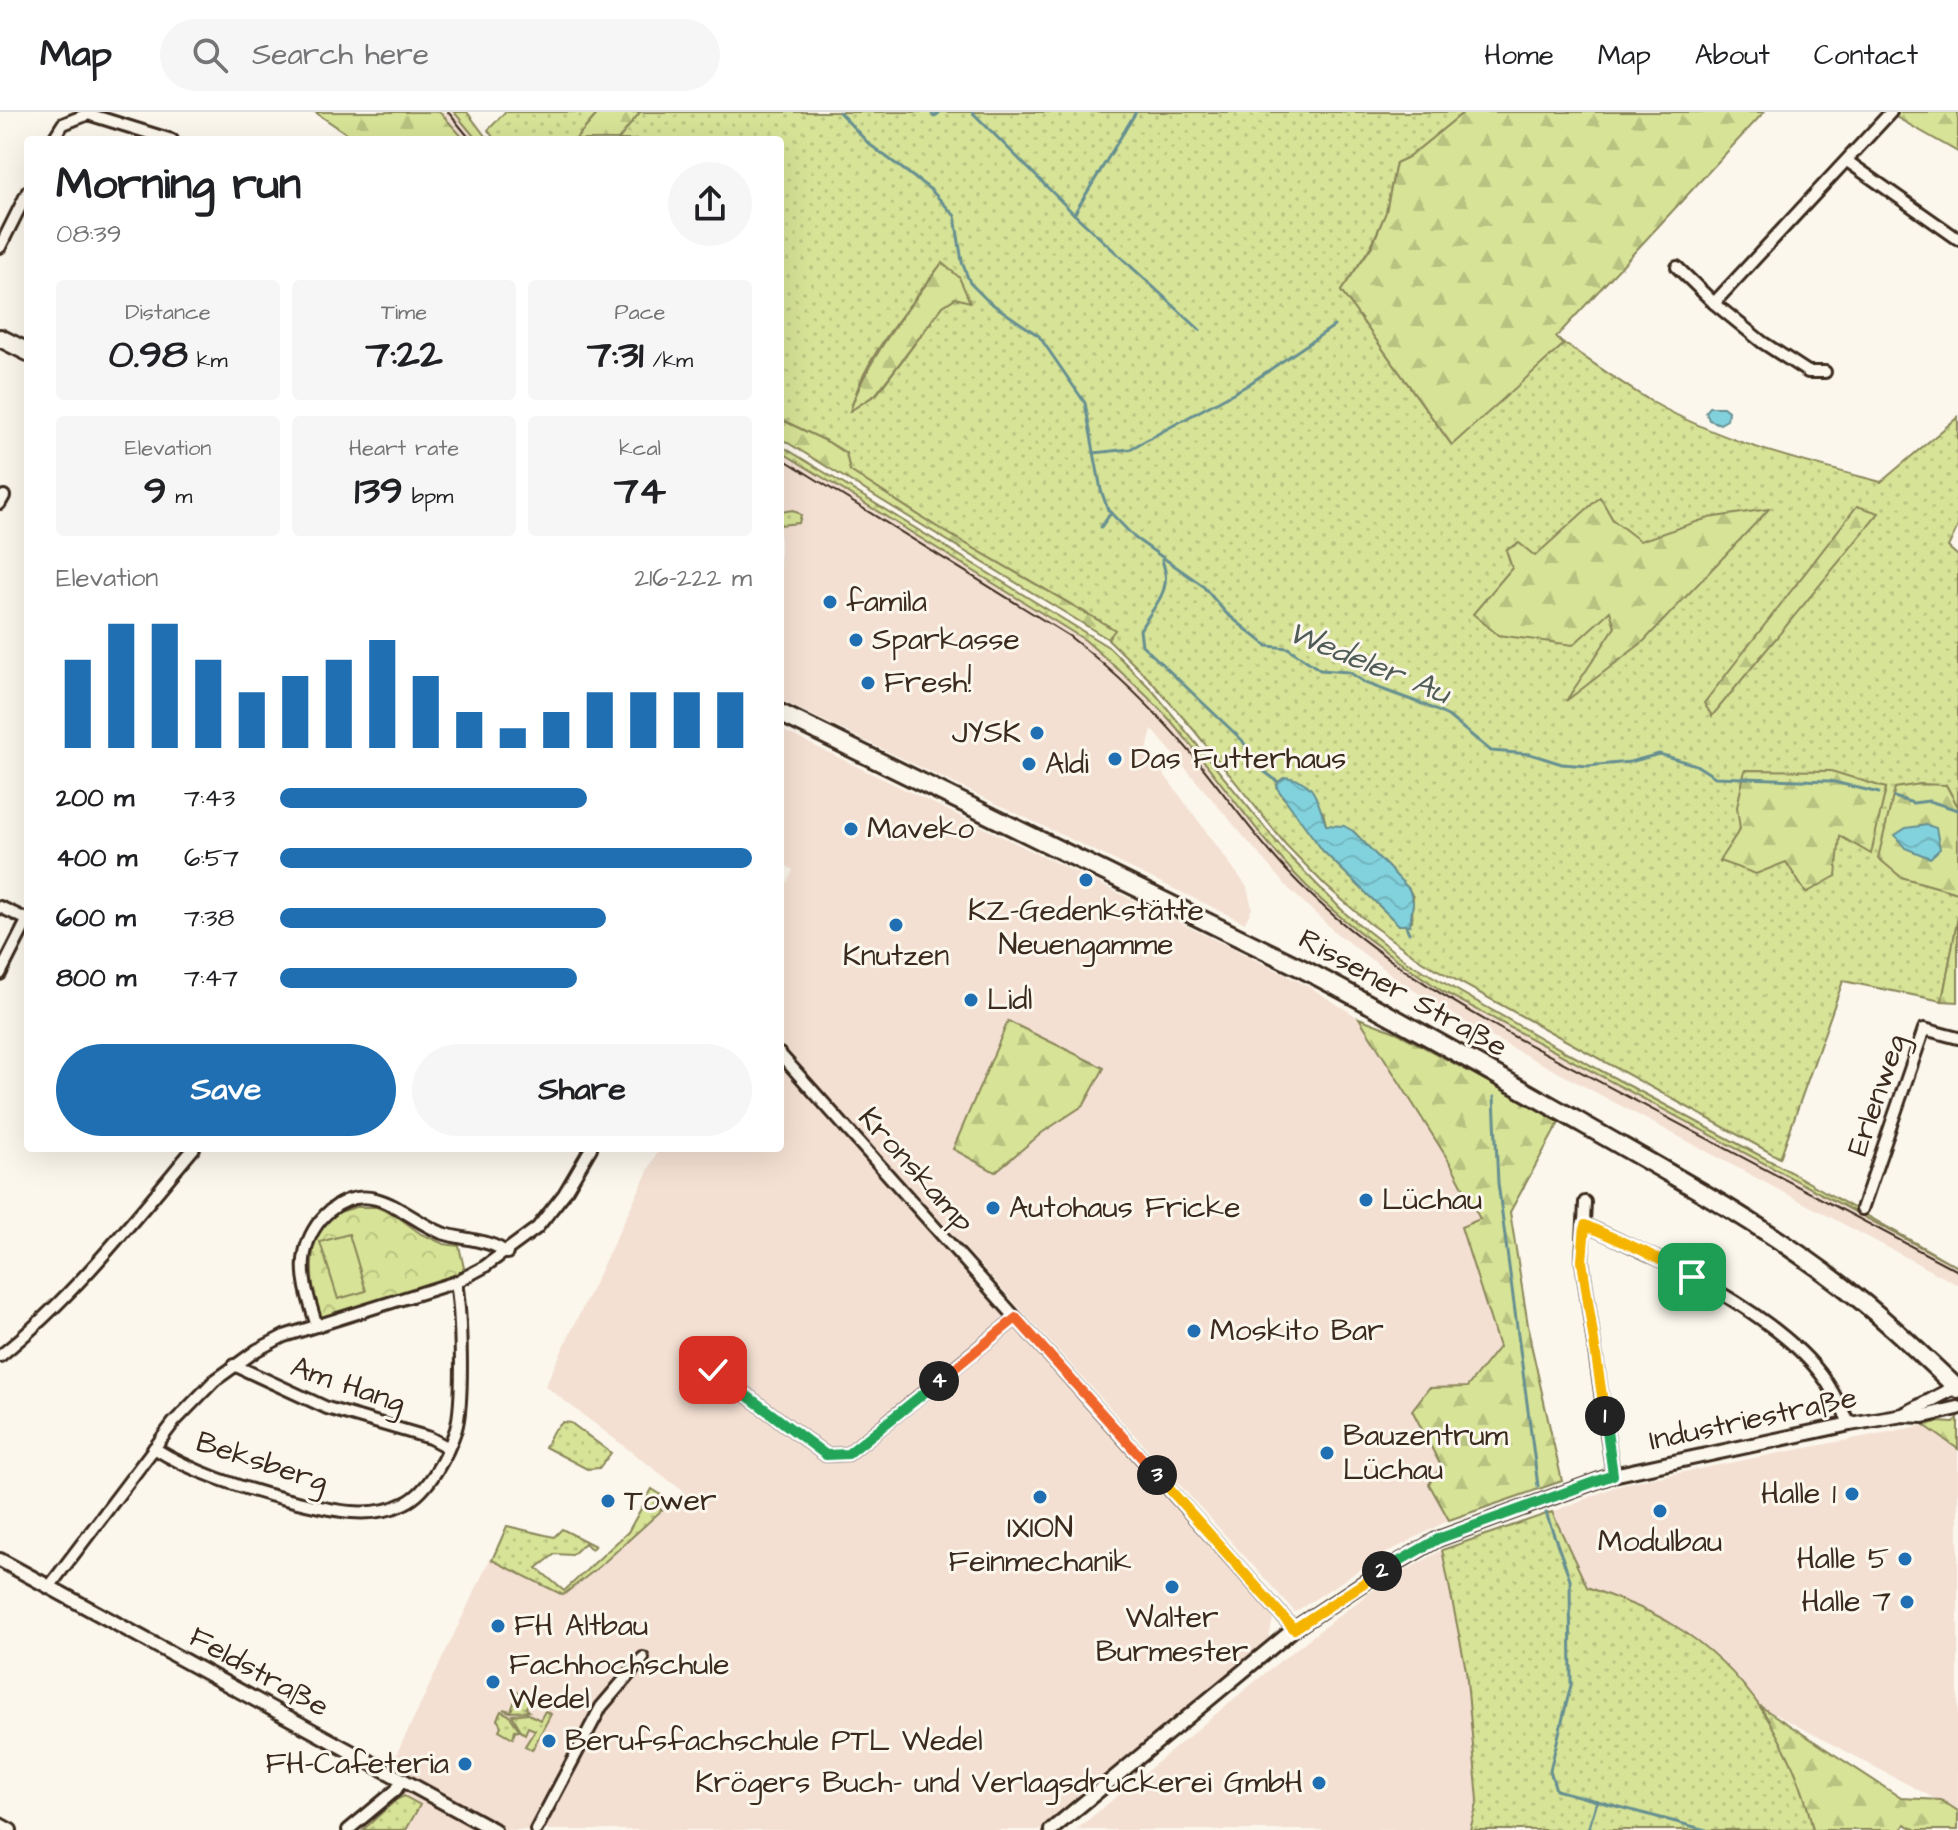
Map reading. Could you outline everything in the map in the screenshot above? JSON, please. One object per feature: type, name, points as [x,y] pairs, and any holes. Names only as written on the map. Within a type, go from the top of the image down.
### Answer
[{"type":"main road","points":[[0,338],[24,350]]},
{"type":"main road","name":"Rissener Straße","points":[[784,715],[1383,1010],[1606,1137],[1746,1219],[1812,1263],[1886,1321],[1957,1388]]},
{"type":"street","points":[[1714,303],[1891,112]]},
{"type":"street","points":[[56,136],[70,115],[88,114],[160,136]]},
{"type":"street","points":[[1847,161],[1958,239]]},
{"type":"street","points":[[0,247],[24,199]]},
{"type":"street","points":[[1677,267],[1714,303],[1762,342],[1808,372],[1825,372]]},
{"type":"street","points":[[0,907],[24,918]]},
{"type":"street","points":[[0,974],[24,928]]},
{"type":"street","name":"Erlenweg","points":[[1862,1209],[1924,1029],[1958,1038]]},
{"type":"street","name":"Kronskamp","points":[[784,1058],[1294,1629]]},
{"type":"street","points":[[0,1356],[73,1288],[116,1242],[191,1152]]},
{"type":"street","points":[[49,1587],[195,1398],[234,1365],[284,1336],[456,1282],[507,1253],[551,1212],[588,1152]]},
{"type":"street","points":[[317,1326],[306,1288],[305,1253],[319,1222],[336,1205],[360,1197],[377,1199],[443,1233],[498,1246],[507,1253]]},
{"type":"street","points":[[1585,1202],[1582,1261],[1613,1475]]},
{"type":"street","points":[[1585,1225],[1692,1277],[1763,1321],[1798,1350],[1825,1380],[1850,1424]]},
{"type":"street","name":"Beksberg","points":[[154,1448],[232,1483],[326,1509],[373,1512],[404,1504],[423,1490],[435,1474],[456,1429],[460,1403],[456,1282]]},
{"type":"street","points":[[713,1370],[826,1455],[848,1454],[1016,1318]]},
{"type":"street","name":"Am Hang","points":[[234,1365],[327,1408],[430,1438],[447,1447]]},
{"type":"street","name":"Industriestraße","points":[[1903,1415],[1957,1388]]},
{"type":"street","name":"Industriestraße","points":[[1051,1830],[1294,1629],[1371,1578],[1438,1539],[1613,1475],[1850,1424],[1903,1415],[1924,1416],[1958,1408]]},
{"type":"street","name":"Feldstraße","points":[[0,1560],[494,1830]]},
{"type":"street","points":[[536,1830],[601,1707],[643,1658]]},
{"type":"street","points":[[348,1830],[396,1790],[402,1780]]},
{"type":"street","points":[[0,1824],[11,1830]]},
{"type":"shaded area","points":[[440,112],[454,112],[474,136],[461,136]]},
{"type":"shaded area","points":[[784,453],[1085,640],[1129,678],[1170,720],[1294,873],[1342,918],[1389,955],[1442,991],[1958,1267],[1958,1285],[1480,1031],[1405,985],[1336,933],[1285,885],[1152,729],[1147,751],[1247,887],[1252,908],[1245,923],[784,702]]},
{"type":"shaded area","points":[[784,731],[1236,950],[1310,987],[1359,1018],[1452,1166],[1480,1219],[1461,1228],[1499,1347],[1467,1387],[1430,1388],[1412,1410],[1441,1466],[1429,1484],[1449,1520],[1381,1556],[1295,1612],[784,1048],[784,889],[793,870],[784,864]]},
{"type":"shaded area","points":[[784,1070],[1273,1618],[1269,1638],[1060,1830],[354,1830],[405,1786],[386,1776],[490,1559],[563,1594],[600,1566],[683,1491],[545,1386],[657,1152],[784,1152]]},
{"type":"shaded area","points":[[1924,1425],[1958,1449],[1958,1811],[1760,1706],[1724,1665],[1587,1587],[1552,1512],[1622,1484]]},
{"type":"shaded area","points":[[1442,1550],[1466,1670],[1478,1800],[1470,1830],[1076,1830],[1341,1614],[1380,1585]]},
{"type":"green space","points":[[315,112],[440,112],[461,136],[350,136]]},
{"type":"green space","points":[[454,112],[467,112],[485,136],[474,136]]},
{"type":"green space","points":[[505,112],[599,112],[578,136],[492,136],[488,130]]},
{"type":"green space","points":[[599,112],[640,112],[621,136],[578,136]]},
{"type":"green space","points":[[640,112],[1464,112],[1409,157],[1396,163],[1386,213],[1371,246],[1341,291],[1451,444],[1563,345],[1556,338],[1654,403],[1708,429],[1765,450],[1881,482],[1958,417],[1958,526],[1948,547],[1958,556],[1958,807],[1946,785],[1902,877],[1958,893],[1958,917],[1942,1001],[1843,981],[1780,1158],[1423,962],[1370,924],[1326,886],[1286,845],[1193,729],[1108,639],[1114,629],[937,527],[850,471],[846,453],[784,421],[784,136],[621,136]],"holes":[[[941,264],[955,298],[943,306],[877,394],[851,410],[876,352]],[[1277,785],[1323,812],[1326,825],[1353,831],[1409,889],[1413,897],[1412,921],[1399,925],[1323,851]],[[1886,788],[1870,853],[1840,836],[1806,893],[1786,861],[1720,862],[1740,829]]]},
{"type":"green space","points":[[1464,112],[1764,112],[1556,337],[1563,345],[1452,445],[1341,291],[1372,246],[1386,212],[1396,163],[1409,157]]},
{"type":"green space","points":[[1887,112],[1958,112],[1958,152]]},
{"type":"green space","points":[[942,263],[959,277],[970,302],[955,298],[943,306],[876,394],[850,411],[878,352]]},
{"type":"green space","points":[[784,421],[846,454],[850,471],[937,527],[1115,630],[1108,639],[784,440]]},
{"type":"green space","points":[[784,447],[1110,648],[1153,691],[1285,852],[1346,914],[1406,961],[1958,1267],[1442,991],[1364,936],[1293,872],[1170,720],[1085,640],[784,453]]},
{"type":"green space","points":[[1600,497],[1613,520],[1640,541],[1708,518],[1769,509],[1643,642],[1566,701],[1615,627],[1610,611],[1573,645],[1498,635],[1473,614],[1512,568],[1506,550],[1519,543],[1535,556]]},
{"type":"green space","points":[[1857,506],[1879,513],[1712,716],[1704,703]]},
{"type":"green space","points":[[793,510],[801,515],[799,523],[784,525],[784,511]]},
{"type":"green space","points":[[1745,770],[1831,771],[1886,788],[1871,854],[1840,836],[1836,876],[1806,893],[1786,862],[1756,874],[1719,861],[1740,829],[1737,807]]},
{"type":"green space","points":[[1920,784],[1946,785],[1958,807],[1958,893],[1901,877],[1878,858],[1895,788]]},
{"type":"green space","points":[[1958,917],[1958,1002],[1942,1001]]},
{"type":"green space","points":[[1359,1018],[1398,1033],[1560,1121],[1510,1212],[1531,1344],[1562,1481],[1449,1520],[1429,1484],[1441,1466],[1412,1410],[1429,1388],[1467,1387],[1499,1347],[1461,1227],[1480,1219],[1452,1166]]},
{"type":"green space","points":[[1008,1021],[1104,1068],[1084,1105],[1043,1132],[995,1172],[953,1149]]},
{"type":"green space","points":[[355,1207],[377,1207],[398,1217],[421,1234],[444,1244],[459,1246],[464,1268],[458,1275],[320,1319],[312,1279],[313,1250],[317,1237],[322,1225],[331,1216]]},
{"type":"green space","points":[[349,1234],[366,1291],[338,1299],[320,1242]]},
{"type":"green space","points":[[1958,1418],[1958,1449],[1924,1425],[1954,1423]]},
{"type":"green space","points":[[563,1422],[571,1423],[611,1453],[599,1468],[587,1469],[545,1447],[553,1431]]},
{"type":"green space","points":[[652,1489],[660,1494],[654,1505],[662,1510],[563,1595],[492,1560],[507,1526],[554,1537],[562,1529],[595,1546],[591,1549],[585,1543],[572,1555],[555,1554],[537,1568],[564,1591],[628,1532]]},
{"type":"green space","points":[[1552,1512],[1587,1587],[1672,1624],[1699,1642],[1745,1687],[1764,1712],[1794,1769],[1813,1830],[1470,1830],[1478,1800],[1466,1670],[1442,1550]]},
{"type":"green space","points":[[518,1692],[535,1701],[533,1704],[529,1702],[526,1708],[529,1711],[510,1712],[503,1709],[511,1711]]},
{"type":"green space","points":[[1760,1706],[1901,1798],[1941,1800],[1958,1811],[1958,1830],[1916,1830],[1905,1824],[1902,1830],[1813,1830],[1792,1766]]},
{"type":"green space","points":[[501,1711],[509,1715],[520,1731],[515,1730],[513,1738],[499,1730],[501,1726],[497,1719]]},
{"type":"green space","points":[[545,1711],[551,1714],[532,1750],[525,1746],[535,1730],[528,1727],[525,1734],[512,1715],[527,1713],[540,1720]]},
{"type":"green space","points":[[404,1796],[420,1805],[406,1830],[363,1830],[396,1800]]},
{"type":"water","points":[[1710,407],[1723,407],[1728,411],[1727,420],[1720,424],[1709,420],[1706,412]]},
{"type":"water","points":[[1285,777],[1310,787],[1326,825],[1344,826],[1353,831],[1409,889],[1413,902],[1410,925],[1399,925],[1323,851],[1277,788],[1278,782]]},
{"type":"water","points":[[1927,825],[1936,828],[1940,849],[1930,858],[1905,848],[1895,835],[1906,828]]},
{"type":"waterway","name":"Wedeler Au","points":[[839,112],[869,144],[931,190],[955,216],[962,262],[970,283],[988,301],[1039,336],[1085,403],[1101,490],[1108,510],[1135,538],[1202,585],[1226,613],[1267,646],[1288,648],[1320,670],[1349,672],[1365,683],[1425,705],[1448,716],[1491,751],[1530,754],[1562,764],[1588,766],[1630,762],[1659,754],[1696,765],[1715,777],[1830,781],[1879,793]]},
{"type":"waterway","points":[[931,112],[934,117],[940,112]]},
{"type":"waterway","points":[[972,112],[1074,214],[1200,330]]},
{"type":"waterway","points":[[1074,214],[1136,112]]},
{"type":"waterway","points":[[1094,453],[1130,449],[1246,386],[1334,326]]},
{"type":"waterway","name":"Wedeler Au","points":[[1101,527],[1111,513]]},
{"type":"waterway","points":[[1162,560],[1164,589],[1140,630],[1142,645],[1242,740],[1261,769],[1278,782]]},
{"type":"waterway","name":"Wedeler Au","points":[[1894,797],[1913,803],[1929,801],[1958,810]]},
{"type":"waterway","points":[[1406,926],[1409,933]]},
{"type":"waterway","points":[[1494,1097],[1498,1183],[1538,1486]]},
{"type":"waterway","points":[[1546,1513],[1570,1579],[1571,1685],[1550,1770],[1556,1790],[1597,1801],[1588,1830]]},
{"type":"waterway","points":[[1597,1801],[1706,1830]]},
{"type":"tram line","points":[[448,112],[468,136]]},
{"type":"tram line","points":[[784,459],[1086,649],[1133,691],[1177,737],[1287,871],[1338,919],[1393,962],[1511,1035],[1958,1271]]},
{"type":"place","name":"famila","points":[[830,602]]},
{"type":"place","name":"Sparkasse","points":[[856,640]]},
{"type":"place","name":"Fresh!","points":[[868,683]]},
{"type":"place","name":"JYSK","points":[[1037,733]]},
{"type":"place","name":"Das Futterhaus","points":[[1115,759]]},
{"type":"place","name":"Aldi","points":[[1029,764]]},
{"type":"place","name":"Maveko","points":[[851,829]]},
{"type":"place","name":"KZ-Gedenkstätte Neuengamme","points":[[1086,880]]},
{"type":"place","name":"Knutzen","points":[[896,925]]},
{"type":"place","name":"Lidl","points":[[971,1000]]},
{"type":"place","name":"Lüchau","points":[[1366,1200]]},
{"type":"place","name":"Autohaus Fricke","points":[[993,1208]]},
{"type":"place","name":"Moskito Bar","points":[[1194,1331]]},
{"type":"place","name":"Bauzentrum Lüchau","points":[[1327,1453]]},
{"type":"place","name":"Halle 1","points":[[1852,1494]]},
{"type":"place","name":"IXION Feinmechanik","points":[[1040,1497]]},
{"type":"place","name":"Tower","points":[[608,1501]]},
{"type":"place","name":"Modulbau","points":[[1660,1511]]},
{"type":"place","name":"Halle 5","points":[[1905,1559]]},
{"type":"place","name":"Walter Burmester","points":[[1172,1587]]},
{"type":"place","name":"Halle 7","points":[[1907,1602]]},
{"type":"place","name":"FH Altbau","points":[[498,1626]]},
{"type":"place","name":"Fachhochschule Wedel","points":[[493,1682]]},
{"type":"place","name":"Berufsfachschule PTL Wedel","points":[[549,1741]]},
{"type":"place","name":"FH-Cafeteria","points":[[465,1764]]},
{"type":"place","name":"Krögers Buch- und Verlagsdruckerei GmbH","points":[[1319,1783]]},
{"type":"route","points":[[713,1370],[826,1455],[848,1454],[1016,1318],[1294,1629],[1371,1578],[1438,1539],[1613,1475],[1582,1261],[1585,1225],[1692,1277]]}]
